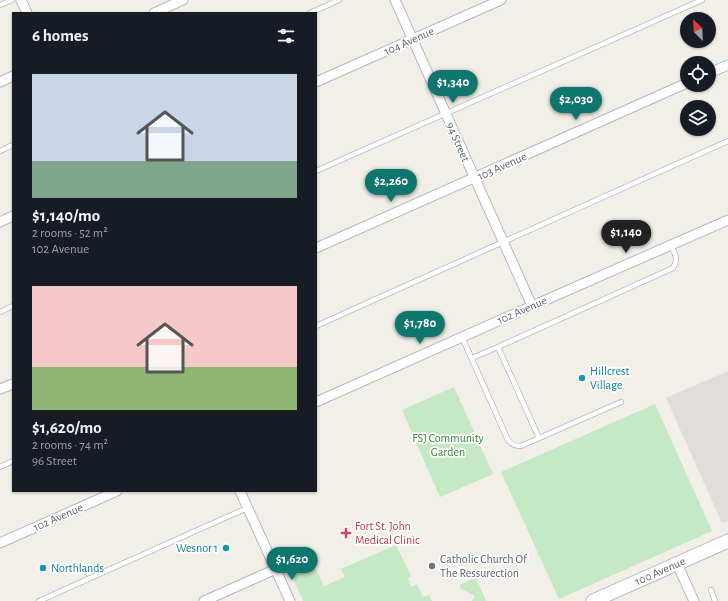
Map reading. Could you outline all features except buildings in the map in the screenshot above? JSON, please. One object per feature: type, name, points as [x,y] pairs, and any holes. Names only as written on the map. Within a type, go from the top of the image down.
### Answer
[{"type":"main road","name":"100 Avenue","points":[[593,601],[728,541]]},
{"type":"street","points":[[21,0],[27,12]]},
{"type":"street","points":[[156,12],[183,0]]},
{"type":"street","name":"94 Street","points":[[395,0],[532,306]]},
{"type":"street","name":"104 Avenue","points":[[317,82],[501,0]]},
{"type":"street","points":[[716,70],[728,65]]},
{"type":"street","points":[[0,82],[12,76]]},
{"type":"street","name":"103 Avenue","points":[[317,248],[680,86]]},
{"type":"street","points":[[0,222],[12,216]]},
{"type":"street","name":"102 Avenue","points":[[317,402],[728,220]]},
{"type":"street","points":[[0,390],[12,384]]},
{"type":"street","name":"102 Avenue","points":[[0,543],[115,492]]},
{"type":"street","points":[[240,492],[290,601]]},
{"type":"street","points":[[677,564],[694,601]]},
{"type":"street","points":[[204,601],[276,569]]},
{"type":"lane","points":[[0,5],[12,0]]},
{"type":"lane","points":[[312,12],[339,0]]},
{"type":"lane","points":[[317,171],[702,0]]},
{"type":"lane","points":[[317,326],[728,141]]},
{"type":"lane","points":[[0,151],[12,145]]},
{"type":"lane","points":[[472,358],[673,268],[677,258],[671,246]]},
{"type":"lane","points":[[0,312],[12,306]]},
{"type":"lane","points":[[462,337],[510,443],[515,446],[520,446],[621,402]]},
{"type":"lane","points":[[498,347],[539,438]]},
{"type":"lane","points":[[0,467],[12,461]]},
{"type":"lane","points":[[39,601],[247,508]]},
{"type":"lane","points":[[711,590],[715,601]]},
{"type":"shaded area","points":[[728,371],[728,521],[722,523],[666,398]]},
{"type":"green space","name":"FSJ Community Garden","points":[[454,387],[493,474],[440,497],[402,410]]},
{"type":"green space","points":[[655,404],[712,531],[559,599],[501,472]]},
{"type":"green space","points":[[396,545],[411,576],[408,578],[411,587],[417,584],[423,597],[429,595],[432,601],[303,601],[283,555],[305,546],[324,586],[345,577],[341,569]]},
{"type":"green space","points":[[476,578],[486,601],[472,601],[475,596],[460,588],[461,584]]},
{"type":"place","name":"Hillcrest Village","points":[[582,378]]},
{"type":"place","name":"Fort St. John Medical Clinic","points":[[346,533]]},
{"type":"place","name":"Wesnor 1","points":[[226,548]]},
{"type":"place","name":"Catholic Church Of The Ressurection","points":[[432,566]]},
{"type":"place","name":"Northlands","points":[[43,568]]}]
